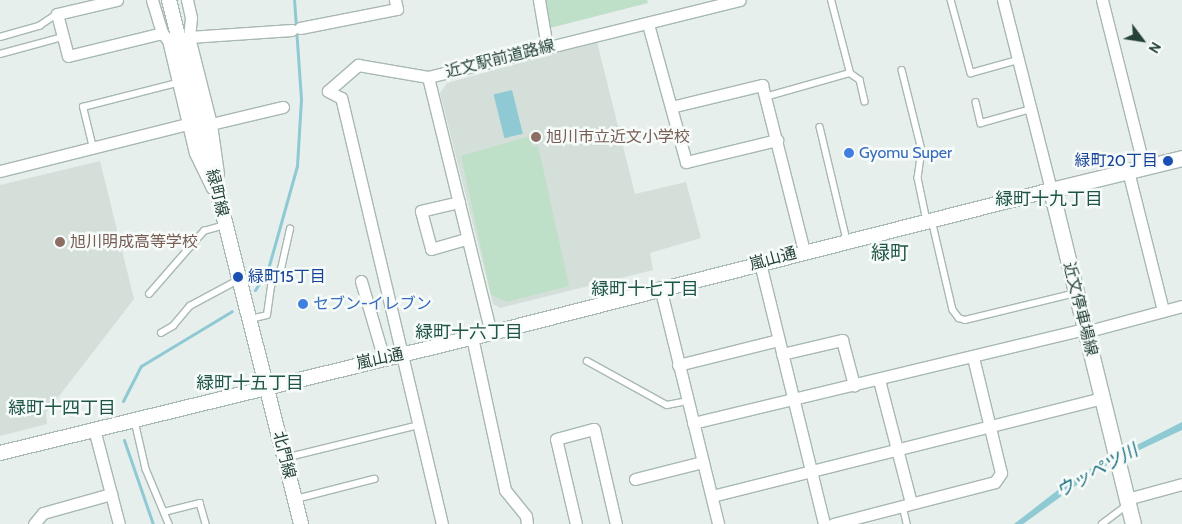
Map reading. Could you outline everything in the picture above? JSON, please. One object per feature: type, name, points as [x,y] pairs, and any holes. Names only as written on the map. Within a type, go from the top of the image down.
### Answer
[{"type":"main road","points":[[1051,190],[1182,158]]},
{"type":"main road","name":"近文停車場線","points":[[1051,190],[1128,502]]},
{"type":"main road","points":[[1128,502],[1133,524]]},
{"type":"street","points":[[117,0],[57,14],[68,56],[162,33]]},
{"type":"street","points":[[152,0],[162,33],[168,40],[195,153],[218,194]]},
{"type":"street","name":"緑町線","points":[[169,0],[240,287],[267,386]]},
{"type":"street","points":[[187,0],[191,18],[189,37],[212,124],[220,193],[218,194]]},
{"type":"street","points":[[189,37],[296,29],[397,9],[395,0]]},
{"type":"street","points":[[539,0],[547,47]]},
{"type":"street","name":"近文駅前道路線","points":[[491,332],[428,77],[740,0]]},
{"type":"street","points":[[1003,0],[1051,190]]},
{"type":"street","points":[[1102,0],[1144,167]]},
{"type":"street","points":[[648,24],[686,162],[777,140]]},
{"type":"street","points":[[428,77],[358,65],[328,91],[341,98],[442,524]]},
{"type":"street","points":[[671,107],[762,85],[804,251]]},
{"type":"street","points":[[212,124],[283,107]]},
{"type":"street","points":[[0,171],[187,124]]},
{"type":"street","points":[[1128,171],[1163,310]]},
{"type":"street","name":"嵐山通","points":[[0,453],[472,337],[660,287],[1051,190]]},
{"type":"street","points":[[459,202],[421,211],[431,249],[468,239]]},
{"type":"street","points":[[760,263],[824,524]]},
{"type":"street","points":[[361,280],[384,359]]},
{"type":"street","points":[[660,287],[718,524]]},
{"type":"street","points":[[693,423],[1182,306]]},
{"type":"street","points":[[472,337],[505,490],[526,516],[528,524]]},
{"type":"street","points":[[678,365],[778,340]]},
{"type":"street","points":[[782,354],[842,340],[854,385]]},
{"type":"street","points":[[833,524],[855,521],[995,482],[1001,473],[973,357]]},
{"type":"street","points":[[879,380],[898,449],[907,505]]},
{"type":"street","name":"北門線","points":[[267,386],[301,524]]},
{"type":"street","points":[[712,496],[1103,398]]},
{"type":"street","points":[[94,429],[119,524]]},
{"type":"street","points":[[576,524],[556,439],[594,429],[616,524]]},
{"type":"street","points":[[635,480],[702,462]]},
{"type":"street","points":[[1128,502],[1182,484]]},
{"type":"street","points":[[34,524],[42,513],[112,494]]},
{"type":"lane","points":[[831,0],[850,74],[860,80],[865,100]]},
{"type":"lane","points":[[951,0],[971,73],[1018,60]]},
{"type":"lane","points":[[0,37],[39,26],[57,14]]},
{"type":"lane","points":[[0,54],[63,37]]},
{"type":"lane","points":[[902,70],[922,150],[918,178],[953,310],[959,318],[965,320],[1076,293]]},
{"type":"lane","points":[[765,97],[850,74]]},
{"type":"lane","points":[[93,148],[83,107],[177,83]]},
{"type":"lane","points":[[976,102],[981,123],[1030,109]]},
{"type":"lane","points":[[820,127],[848,240]]},
{"type":"lane","points":[[149,294],[204,231],[225,225]]},
{"type":"lane","points":[[248,315],[267,316],[271,286],[281,269],[290,228]]},
{"type":"lane","points":[[160,333],[173,326],[190,306],[240,287]]},
{"type":"lane","points":[[587,361],[667,406],[688,401]]},
{"type":"lane","points":[[135,419],[146,468],[169,524]]},
{"type":"lane","points":[[285,458],[419,425]]},
{"type":"lane","points":[[295,500],[374,479]]},
{"type":"lane","points":[[1102,524],[1128,502]]},
{"type":"lane","points":[[164,512],[200,503],[206,524]]},
{"type":"lane","points":[[907,505],[907,524]]},
{"type":"shaded area","name":"旭川市立近文小学校","points":[[597,42],[635,194],[686,182],[701,238],[650,253],[653,270],[500,308],[493,304],[440,93],[447,83]]},
{"type":"shaded area","name":"旭川明成高等学校","points":[[100,161],[134,299],[46,413],[47,424],[0,436],[0,185]]},
{"type":"green space","points":[[544,0],[647,0],[648,3],[550,28]]},
{"type":"green space","points":[[530,136],[532,147],[538,145],[569,286],[507,302],[491,295],[461,156]]},
{"type":"water","points":[[512,90],[523,134],[504,138],[494,95]]},
{"type":"water","points":[[1182,422],[1182,430],[1099,469],[1023,524],[1014,524],[1076,476]]},
{"type":"waterway","points":[[255,290],[268,269],[297,166],[301,99],[294,0]]},
{"type":"waterway","points":[[123,401],[141,366],[232,311]]},
{"type":"waterway","points":[[124,440],[153,524]]},
{"type":"place","name":"旭川市立近文小学校","points":[[536,137]]},
{"type":"place","name":"Gyomu Super","points":[[849,153]]},
{"type":"place","name":"緑町20丁目","points":[[1168,161]]},
{"type":"place","name":"旭川明成高等学校","points":[[60,242]]},
{"type":"place","name":"緑町15丁目","points":[[238,277]]},
{"type":"place","name":"セブン-イレブン","points":[[303,304]]},
{"type":"district","name":"緑町十九丁目","points":[[1049,199]]},
{"type":"district","name":"緑町","points":[[890,253]]},
{"type":"district","name":"緑町十七丁目","points":[[645,289]]},
{"type":"district","name":"緑町十六丁目","points":[[469,332]]},
{"type":"district","name":"緑町十五丁目","points":[[250,383]]},
{"type":"district","name":"緑町十四丁目","points":[[62,408]]},
{"type":"water label","name":"ウッペツ川","points":[[1097,471]]}]
